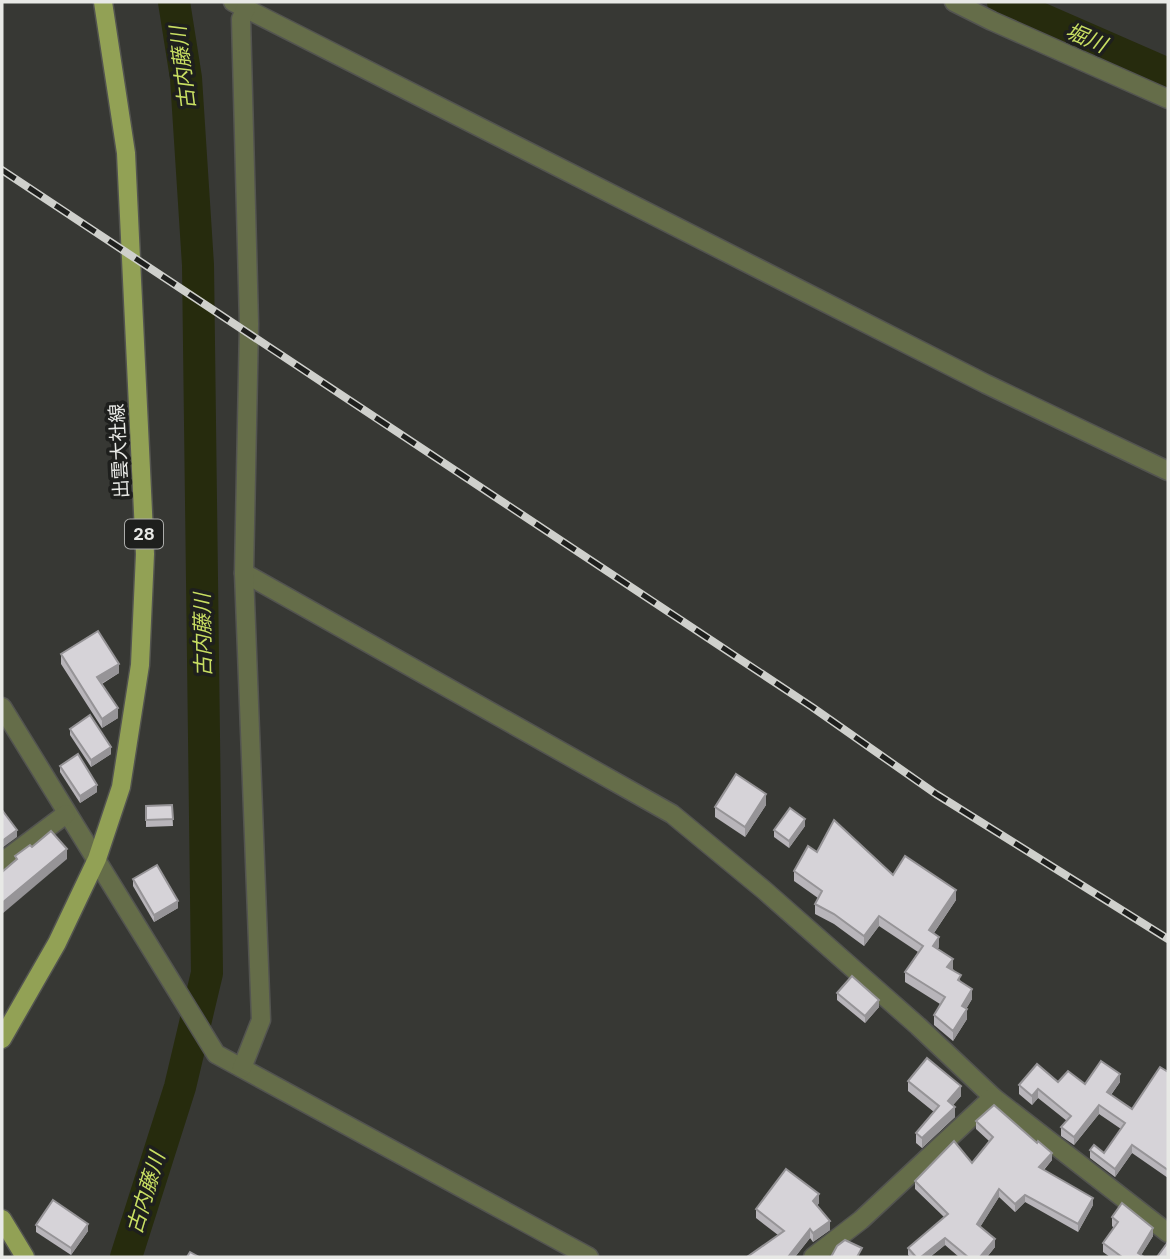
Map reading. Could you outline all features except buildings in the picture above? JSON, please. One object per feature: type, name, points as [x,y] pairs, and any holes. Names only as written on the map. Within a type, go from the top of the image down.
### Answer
[{"type":"main road","name":"出雲大社線","points":[[2,1040],[57,943],[97,859],[121,787],[140,665],[145,554],[126,153],[103,2]]},
{"type":"main road","points":[[2,1219],[25,1257]]},
{"type":"street","points":[[954,2],[1168,99]]},
{"type":"street","points":[[242,1068],[261,1020],[244,573],[249,324],[240,5],[985,384],[1168,471]]},
{"type":"street","points":[[244,573],[672,814],[764,890],[918,1026],[993,1097],[1168,1233]]},
{"type":"street","points":[[2,707],[216,1054],[589,1257]]},
{"type":"street","points":[[2,862],[66,814]]},
{"type":"street","points":[[813,1257],[861,1220],[993,1097]]},
{"type":"waterway","name":"古内藤川","points":[[126,1257],[180,1087],[207,973],[198,265],[186,78],[174,2]]},
{"type":"waterway","name":"堀川","points":[[1003,2],[1168,74]]},
{"type":"railway","points":[[2,170],[812,707],[936,794],[1168,939]]}]
